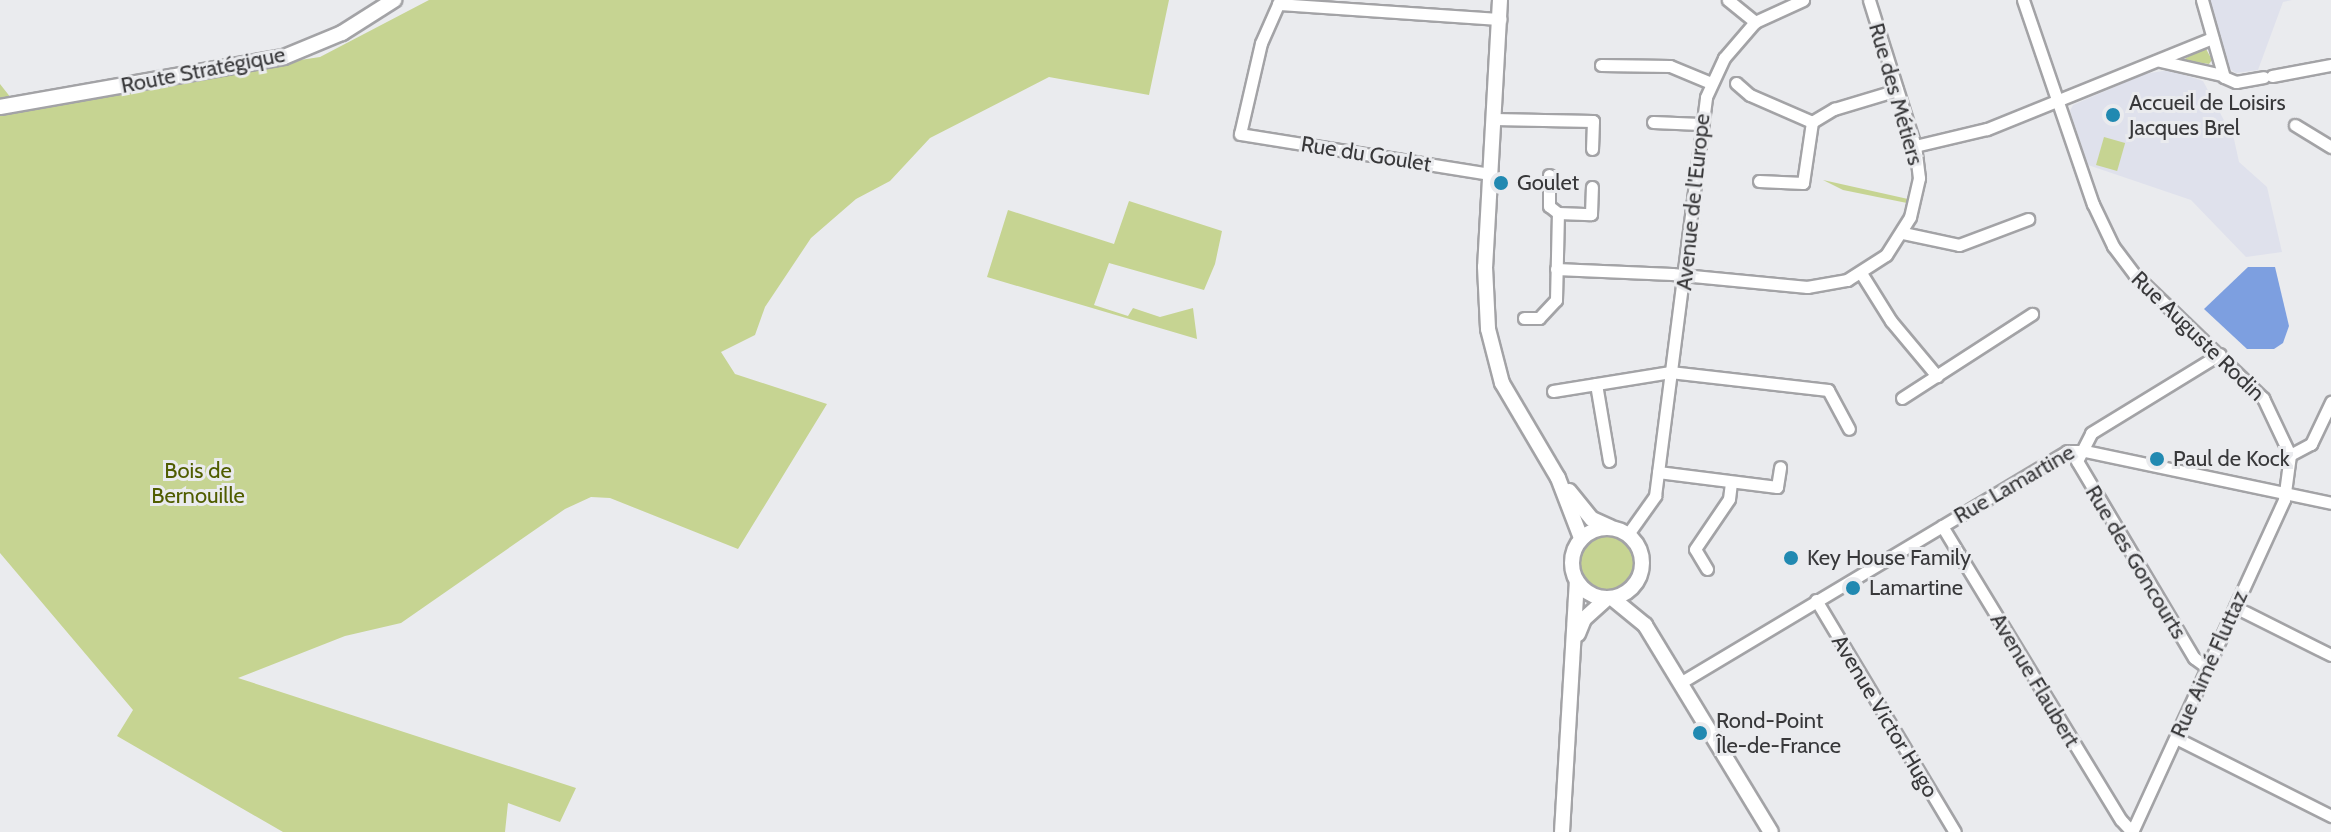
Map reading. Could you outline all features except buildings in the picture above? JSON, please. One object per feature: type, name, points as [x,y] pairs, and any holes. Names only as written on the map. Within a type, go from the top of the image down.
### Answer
[{"type":"street","name":"Route Stratégique","points":[[0,107],[284,57],[342,33],[394,0]]},
{"type":"street","points":[[1500,0],[1485,279],[1491,347],[1511,401],[1558,478],[1592,519],[1628,534],[1642,562],[1636,582],[1645,625],[1771,832]]},
{"type":"street","points":[[1728,0],[1755,22]]},
{"type":"street","name":"Avenue de l'Europe","points":[[1628,534],[1653,504],[1700,124],[1711,83],[1724,58],[1755,22],[1803,0]]},
{"type":"street","name":"Rue des Métiers","points":[[1556,269],[1807,287],[1861,273],[1886,255],[1903,233],[1918,190],[1915,146],[1869,0]]},
{"type":"street","name":"Rue Auguste Rodin","points":[[2023,0],[2097,215],[2120,257],[2268,405],[2290,455]]},
{"type":"street","points":[[2202,0],[2222,75]]},
{"type":"street","points":[[1279,2],[1500,19]]},
{"type":"street","name":"Rue du Goulet","points":[[1279,2],[1261,43],[1240,134],[1491,174]]},
{"type":"street","points":[[1915,146],[1987,129],[2212,38]]},
{"type":"street","points":[[2160,61],[2222,75],[2236,82],[2331,65]]},
{"type":"street","points":[[1601,65],[1670,66],[1711,83]]},
{"type":"street","points":[[1736,83],[1750,95],[1812,122]]},
{"type":"street","points":[[1812,122],[1834,109],[1897,90]]},
{"type":"street","points":[[1494,119],[1593,121],[1592,149]]},
{"type":"street","points":[[1653,122],[1700,124]]},
{"type":"street","points":[[1759,181],[1805,181],[1812,122]]},
{"type":"street","points":[[2295,125],[2331,147]]},
{"type":"street","points":[[1549,175],[1549,206],[1558,213],[1591,214],[1592,187]]},
{"type":"street","points":[[1524,318],[1539,318],[1556,300],[1558,213]]},
{"type":"street","points":[[1903,233],[1959,245],[2028,219]]},
{"type":"street","points":[[1861,273],[1891,321],[1937,376]]},
{"type":"street","points":[[1902,398],[2032,314]]},
{"type":"street","name":"Rue Lamartine","points":[[1680,683],[2057,455],[2079,450],[2101,426],[2220,354]]},
{"type":"street","points":[[1553,391],[1670,372],[1828,390],[1849,429]]},
{"type":"street","points":[[1596,384],[1609,461]]},
{"type":"street","points":[[2285,495],[2290,455],[2311,444],[2331,402]]},
{"type":"street","points":[[2079,450],[2331,503]]},
{"type":"street","name":"Rue des Goncourts","points":[[2079,450],[2082,473],[2194,658],[2208,668]]},
{"type":"street","points":[[1658,472],[1777,487],[1780,467]]},
{"type":"street","points":[[1558,478],[1581,538]]},
{"type":"street","points":[[1707,569],[1695,549],[1729,499],[1731,482]]},
{"type":"street","name":"Rue Aimé Fluttaz","points":[[2132,832],[2285,495]]},
{"type":"street","name":"Avenue Flaubert","points":[[1942,526],[2132,832]]},
{"type":"street","points":[[1563,829],[1576,638],[1577,581],[1571,559],[1581,538],[1610,527]]},
{"type":"street","points":[[1577,581],[1595,596],[1609,598],[1645,625]]},
{"type":"street","points":[[1576,638],[1584,619],[1609,598],[1636,582]]},
{"type":"street","name":"Avenue Victor Hugo","points":[[1816,600],[1955,832]]},
{"type":"street","points":[[2235,607],[2331,655]]},
{"type":"street","points":[[2176,738],[2331,816]]},
{"type":"shaded area","points":[[2209,0],[2292,0],[2283,2],[2258,70],[2236,73],[2230,69]]},
{"type":"shaded area","points":[[2169,70],[2203,81],[2234,139],[2239,162],[2267,187],[2282,252],[2246,257],[2191,200],[2088,165],[2070,111],[2073,105],[2144,74]]},
{"type":"green space","name":"Bois de Bernouille","points":[[429,0],[1169,0],[1149,95],[1049,77],[930,138],[890,181],[856,199],[811,238],[765,307],[755,335],[721,352],[735,374],[827,404],[738,549],[610,498],[591,497],[565,509],[401,623],[345,636],[238,678],[576,788],[560,822],[508,803],[505,832],[283,832],[117,736],[133,710],[0,553],[0,84],[15,103],[320,57]]},
{"type":"green space","points":[[2205,47],[2212,60],[2209,64],[2183,60]]},
{"type":"green space","points":[[2104,137],[2125,143],[2117,171],[2096,165]]},
{"type":"green space","points":[[1823,180],[1908,199],[1907,203],[1843,190]]},
{"type":"green space","points":[[1129,201],[1222,231],[1215,264],[1204,290],[1109,263],[1094,305],[1128,316],[1133,308],[1160,317],[1193,308],[1197,339],[987,277],[1008,210],[1114,244]]},
{"type":"green space","points":[[1607,536],[1626,544],[1634,563],[1626,582],[1607,590],[1588,582],[1580,563],[1588,544]]},
{"type":"water","points":[[2248,267],[2275,267],[2289,326],[2283,343],[2274,349],[2247,349],[2204,309]]},
{"type":"place","name":"Accueil de Loisirs Jacques Brel","points":[[2113,115]]},
{"type":"place","name":"Goulet","points":[[1501,183]]},
{"type":"place","name":"Paul de Kock","points":[[2157,459]]},
{"type":"place","name":"Key House Family","points":[[1791,558]]},
{"type":"place","name":"Lamartine","points":[[1853,588]]},
{"type":"place","name":"Rond-Point Île-de-France","points":[[1700,733]]}]
